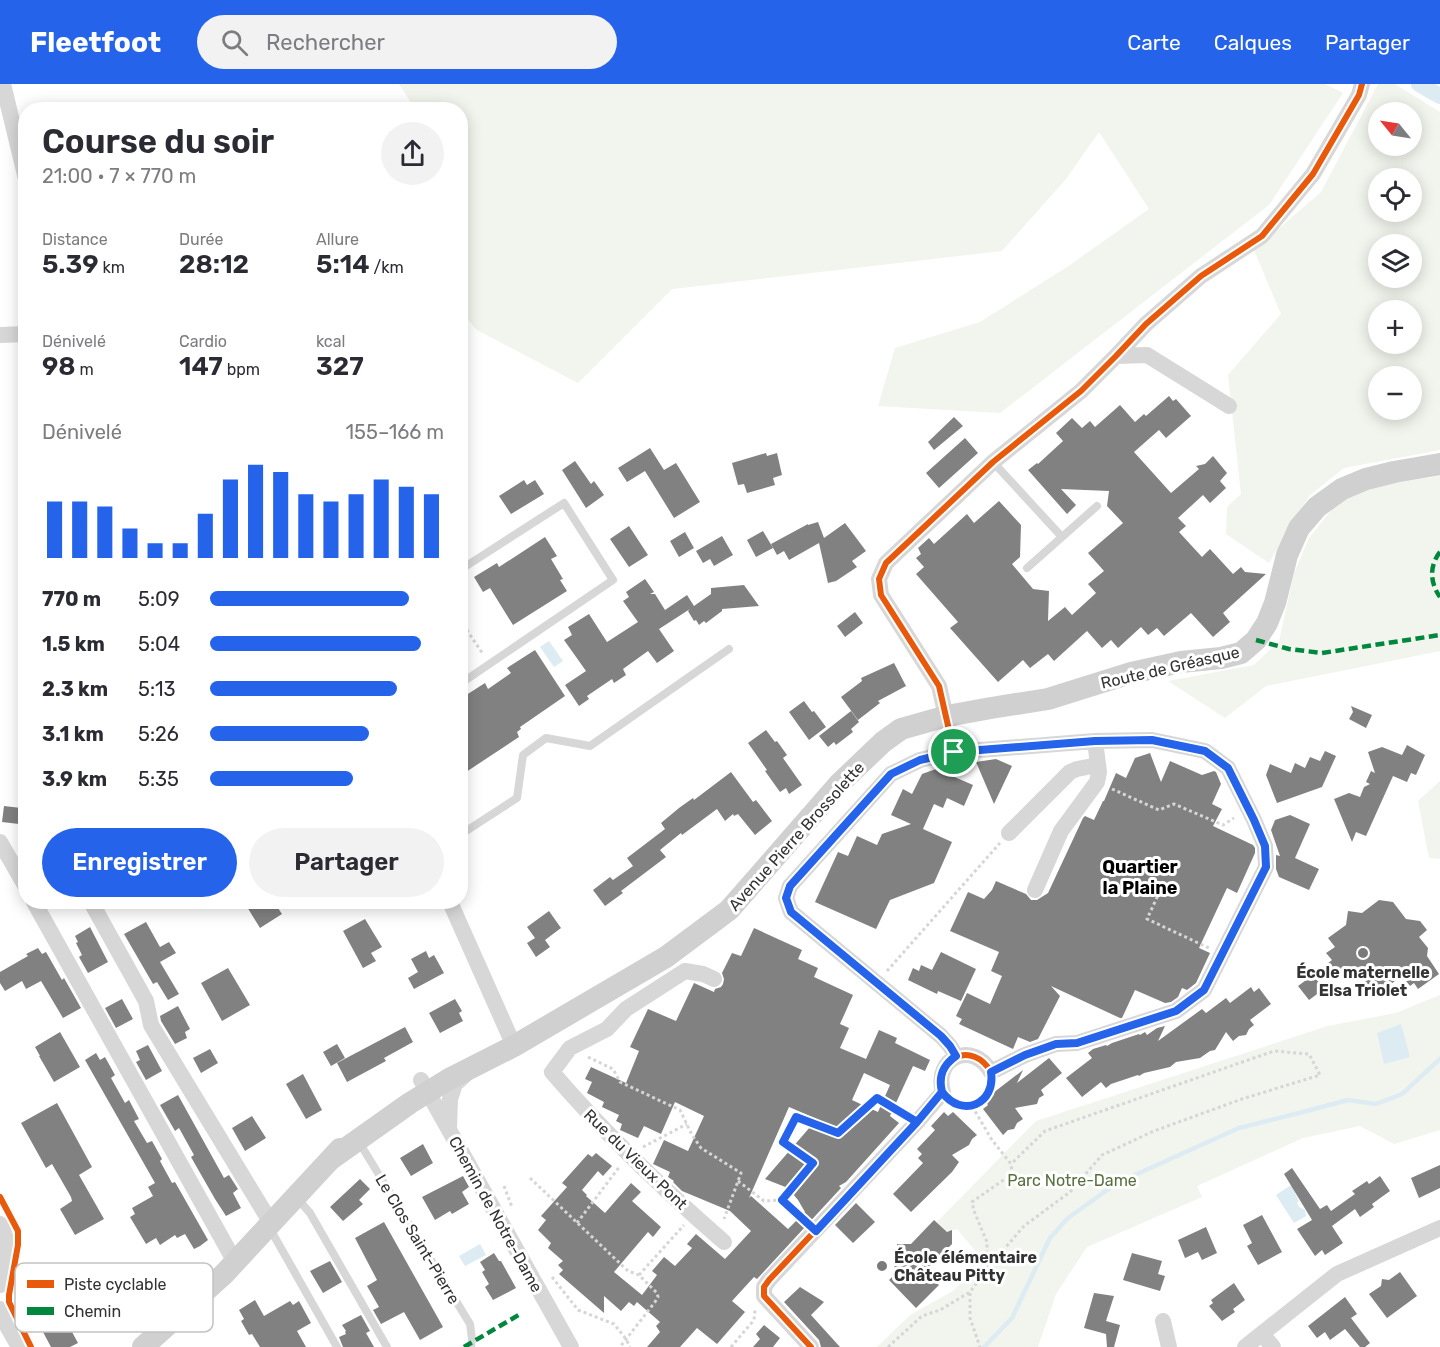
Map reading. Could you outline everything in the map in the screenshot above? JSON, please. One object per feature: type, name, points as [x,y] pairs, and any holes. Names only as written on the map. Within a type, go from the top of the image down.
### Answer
[{"type":"street","points":[[3,84],[18,147]]},
{"type":"street","points":[[954,752],[939,686],[881,595],[879,579],[886,563],[993,462],[1081,391],[1146,324],[1201,276],[1262,236],[1313,174],[1359,95],[1362,84]]},
{"type":"street","points":[[0,334],[18,334]]},
{"type":"street","points":[[1116,356],[1147,356],[1229,406]]},
{"type":"street","name":"Route de Gréasque","points":[[947,716],[1048,699],[1131,673],[1181,662],[1221,658],[1241,653],[1256,640],[1267,623],[1275,603],[1287,555],[1299,528],[1317,507],[1342,489],[1366,479],[1440,464]]},
{"type":"street","name":"Avenue Pierre Brossolette","points":[[424,1086],[459,1057],[511,1040],[587,1003],[666,957],[729,910],[839,784],[883,742],[902,729],[947,716]]},
{"type":"street","points":[[811,1347],[764,1296],[764,1287],[942,1092],[941,1075],[949,1061],[964,1054],[973,1055],[987,1064],[991,1072],[1025,1055],[1056,1044],[1077,1043],[1176,1011],[1204,990],[1266,867],[1265,846],[1228,768],[1205,751],[1162,742],[1152,740],[1095,741],[954,752],[920,760],[891,774],[790,886],[786,898],[791,912],[941,1036],[956,1056]]},
{"type":"street","points":[[1035,890],[1061,831],[1097,782],[1098,765],[1095,741]]},
{"type":"street","points":[[1009,833],[1070,772],[1098,765]]},
{"type":"street","points":[[0,842],[18,873]]},
{"type":"street","points":[[37,909],[235,1262]]},
{"type":"street","points":[[95,909],[146,1001],[151,1025],[269,1224]]},
{"type":"street","points":[[453,909],[511,1040]]},
{"type":"street","points":[[570,1048],[607,1029],[626,1009],[685,971],[703,974],[714,979]]},
{"type":"street","name":"Avenue Pierre Brossolette","points":[[213,1284],[331,1159],[402,1093],[448,1079],[474,1066],[511,1040]]},
{"type":"street","name":"Rue du Vieux Pont","points":[[570,1048],[552,1072],[629,1155],[721,1239]]},
{"type":"street","points":[[448,1130],[450,1099],[455,1084],[474,1066]]},
{"type":"street","name":"Chemin de Notre-Dame","points":[[424,1086],[571,1347]]},
{"type":"street","points":[[0,1224],[6,1234],[8,1248],[0,1285]]},
{"type":"street","points":[[1245,1347],[1268,1340],[1337,1274],[1440,1228]]},
{"type":"street","points":[[0,1309],[19,1347]]},
{"type":"street","points":[[1163,1322],[1169,1347]]},
{"type":"street","name":"Avenue Pierre Brossolette","points":[[144,1347],[160,1332]]},
{"type":"lane","points":[[993,462],[1062,537]]},
{"type":"lane","points":[[468,565],[564,504],[613,580],[468,679]]},
{"type":"lane","points":[[1027,568],[1097,506]]},
{"type":"lane","points":[[468,830],[517,798],[523,755],[546,738],[590,746],[729,649]]},
{"type":"lane","name":"Le Clos Saint-Pierre","points":[[356,1137],[470,1324],[471,1347]]},
{"type":"lane","points":[[296,1196],[310,1213],[387,1347]]},
{"type":"lane","points":[[269,1224],[337,1347]]},
{"type":"path","points":[[468,632],[490,664]]},
{"type":"path","points":[[1097,782],[1159,810],[1174,804],[1222,825],[1239,815]]},
{"type":"path","points":[[877,982],[1009,833]]},
{"type":"path","points":[[1160,891],[1147,919],[1222,954]]},
{"type":"path","points":[[570,1048],[613,1070],[620,1082],[681,1110],[692,1135],[701,1148],[741,1173],[721,1239]]},
{"type":"path","points":[[888,1347],[922,1316],[940,1310],[970,1292],[1024,1226],[1070,1192],[1102,1155],[1165,1127],[1242,1099],[1320,1075],[1309,1054],[1274,1051],[1045,1131],[1011,1164]]},
{"type":"path","points":[[942,1092],[955,1104],[972,1106],[991,1089],[991,1072]]},
{"type":"path","points":[[782,1200],[813,1163],[783,1142],[796,1117],[838,1133],[877,1098],[917,1122]]},
{"type":"path","points":[[972,1106],[992,1140],[1011,1164],[1012,1174],[972,1202],[987,1242],[987,1269]]},
{"type":"path","points":[[577,1223],[629,1155],[687,1124]]},
{"type":"path","points":[[530,1178],[628,1271],[639,1275],[657,1293],[658,1297],[620,1347]]},
{"type":"path","points":[[738,1181],[764,1201],[782,1200],[816,1231]]},
{"type":"path","points":[[504,1186],[516,1216]]},
{"type":"path","points":[[639,1275],[694,1214]]},
{"type":"path","points":[[550,1274],[578,1310],[614,1324],[630,1347]]},
{"type":"path","points":[[970,1292],[970,1318],[979,1347]]},
{"type":"path","points":[[731,1347],[754,1320]]},
{"type":"green space","points":[[399,84],[1325,84],[1343,93],[1269,205],[1000,413],[878,406],[895,348],[980,322],[1067,267],[1149,209],[1099,132],[1066,179],[1002,251],[672,289],[578,383],[477,330],[468,320],[468,102],[411,102]]},
{"type":"green space","points":[[1378,84],[1395,84],[1440,112],[1440,450],[1344,468],[1310,495],[1269,563],[1226,534],[1227,507],[1241,494],[1228,375],[1281,314],[1254,250],[1321,192],[1368,103],[1368,156],[1422,156],[1422,102],[1368,102]]},
{"type":"green space","points":[[1440,476],[1440,651],[1266,686],[1225,718],[1168,681],[1254,665],[1279,641],[1294,573],[1309,538],[1337,503],[1381,485]]},
{"type":"green space","points":[[1440,781],[1440,859],[1429,858],[1418,801]]},
{"type":"green space","name":"Parc Notre-Dame","points":[[1440,995],[1440,1130],[1394,1144],[1360,1126],[1303,1138],[1197,1186],[1202,1197],[1087,1247],[1056,1294],[1038,1347],[877,1347],[910,1315],[953,1291],[968,1276],[979,1255],[957,1229],[946,1232],[937,1222],[1036,1121],[1328,1026],[1396,1013]]},
{"type":"shaded area","points":[[549,641],[563,661],[554,667],[540,647]]},
{"type":"shaded area","points":[[1401,1024],[1410,1057],[1384,1064],[1377,1033]]},
{"type":"shaded area","points":[[1297,1181],[1302,1188],[1295,1193],[1299,1201],[1297,1203],[1305,1210],[1306,1216],[1294,1223],[1276,1195]]},
{"type":"shaded area","points":[[480,1244],[486,1255],[465,1266],[459,1256]]},
{"type":"building","points":[[1169,396],[1173,401],[1176,399],[1191,416],[1166,438],[1159,430],[1134,452],[1171,493],[1199,469],[1196,466],[1205,464],[1213,456],[1227,473],[1220,481],[1226,488],[1210,503],[1203,495],[1178,518],[1186,526],[1179,532],[1202,557],[1210,549],[1233,574],[1241,567],[1245,572],[1266,574],[1223,613],[1230,622],[1213,637],[1191,613],[1164,636],[1157,628],[1148,635],[1141,627],[1118,648],[1111,640],[1102,648],[1087,631],[1054,661],[1048,654],[1030,668],[1023,660],[998,682],[950,628],[958,622],[916,574],[924,567],[916,558],[921,554],[918,548],[929,538],[934,544],[967,514],[974,523],[999,501],[1021,525],[1020,557],[1012,564],[1033,589],[1049,591],[1048,621],[1065,607],[1072,615],[1096,593],[1088,584],[1104,571],[1088,553],[1123,523],[1107,506],[1109,491],[1061,489],[1076,505],[1067,514],[1028,470],[1063,441],[1056,433],[1072,418],[1082,428],[1090,421],[1095,427],[1120,405],[1135,422],[1144,414],[1146,416]]},
{"type":"building","points":[[954,417],[963,426],[934,450],[928,442]]},
{"type":"building","points":[[965,438],[978,453],[939,488],[926,473]]},
{"type":"building","points":[[650,448],[664,470],[676,463],[700,502],[674,518],[645,471],[627,482],[618,468]]},
{"type":"building","points":[[766,453],[767,456],[777,453],[782,475],[773,478],[775,485],[747,493],[744,484],[738,485],[732,463]]},
{"type":"building","points":[[575,461],[591,484],[594,481],[604,495],[586,508],[562,470]]},
{"type":"building","points":[[524,480],[527,485],[535,480],[544,494],[511,514],[499,496]]},
{"type":"building","points":[[818,522],[824,538],[845,523],[866,551],[852,561],[857,567],[836,581],[828,583],[819,543],[789,560],[784,551],[777,555],[771,544],[808,524]]},
{"type":"building","points":[[629,526],[648,555],[629,567],[610,539]]},
{"type":"building","points":[[763,531],[773,548],[756,557],[747,540]]},
{"type":"building","points":[[685,532],[694,548],[679,557],[670,541]]},
{"type":"building","points":[[722,536],[733,555],[714,566],[710,559],[703,563],[696,551]]},
{"type":"building","points":[[545,537],[557,556],[551,559],[567,591],[513,625],[490,588],[483,592],[474,577],[497,563],[499,567]]},
{"type":"building","points":[[645,579],[654,592],[650,594],[655,594],[665,610],[687,595],[694,606],[711,594],[711,588],[744,585],[759,606],[722,609],[706,623],[704,621],[699,625],[688,611],[690,609],[659,629],[674,651],[657,663],[648,651],[623,669],[626,675],[614,683],[612,679],[587,696],[589,699],[579,706],[565,685],[586,671],[564,640],[572,635],[568,627],[589,614],[607,642],[638,622],[623,601],[629,597],[626,592]]},
{"type":"building","points":[[855,612],[863,623],[845,637],[837,626]]},
{"type":"building","points":[[535,650],[565,696],[520,727],[521,729],[517,732],[519,737],[468,771],[468,694],[485,683],[488,689],[511,673],[507,668]]},
{"type":"building","points":[[894,663],[906,686],[878,701],[880,703],[858,720],[841,697],[862,681],[861,678]]},
{"type":"building","points":[[804,701],[826,727],[809,740],[789,712]]},
{"type":"building","points":[[1351,706],[1372,715],[1366,728],[1349,719],[1353,712]]},
{"type":"building","points":[[851,711],[859,722],[851,729],[853,732],[836,745],[834,742],[828,747],[819,736]]},
{"type":"building","points":[[766,730],[787,755],[783,758],[802,785],[789,794],[786,788],[780,792],[748,743]]},
{"type":"building","points":[[1407,745],[1425,755],[1416,775],[1411,773],[1407,782],[1393,776],[1366,836],[1356,832],[1352,842],[1334,799],[1349,793],[1360,797],[1364,787],[1370,784],[1366,782],[1371,771],[1375,773],[1368,752],[1382,747],[1402,755]]},
{"type":"building","points":[[1325,751],[1336,756],[1322,787],[1277,803],[1266,775],[1270,764],[1291,773],[1295,763],[1305,768],[1310,757],[1320,761]]},
{"type":"building","points":[[1150,753],[1161,782],[1170,761],[1202,775],[1216,772],[1221,784],[1212,804],[1222,809],[1213,826],[1255,848],[1255,853],[1237,893],[1227,888],[1199,948],[1210,953],[1196,983],[1187,990],[1182,988],[1178,997],[1165,1003],[1135,990],[1122,1018],[1051,986],[1060,996],[1038,1039],[1030,1042],[1018,1037],[1013,1049],[959,1024],[962,1019],[956,1016],[967,993],[990,1004],[1002,976],[991,971],[999,952],[950,931],[968,892],[984,899],[996,881],[1026,894],[1031,900],[1037,900],[1048,893],[1083,818],[1085,816],[1094,820],[1116,773],[1126,778],[1135,758]]},
{"type":"building","points":[[996,759],[1012,766],[994,804],[976,762]]},
{"type":"building","points":[[936,769],[973,785],[964,806],[947,798],[943,808],[934,804],[923,829],[952,842],[934,883],[890,900],[876,929],[815,902],[838,852],[848,856],[857,836],[877,845],[882,834],[911,824],[891,815],[903,789],[912,794],[922,774]]},
{"type":"building","points":[[731,772],[753,802],[756,800],[772,821],[755,835],[738,814],[734,816],[733,814],[725,821],[717,809],[660,850],[666,857],[605,906],[593,890],[610,877],[613,880],[633,866],[627,858],[665,829],[661,823]]},
{"type":"building","points":[[4,806],[18,808],[18,824],[2,822]]},
{"type":"building","points":[[1290,815],[1310,824],[1295,858],[1319,869],[1309,890],[1279,877],[1276,869],[1276,855],[1280,856],[1271,830],[1275,820]]},
{"type":"building","points":[[1379,900],[1393,902],[1406,919],[1420,921],[1427,930],[1419,937],[1428,948],[1427,956],[1439,974],[1418,989],[1414,983],[1410,986],[1402,976],[1381,991],[1367,989],[1354,973],[1322,968],[1332,960],[1326,953],[1335,947],[1328,938],[1346,925],[1348,911],[1362,913]]},
{"type":"building","points":[[248,909],[279,909],[282,914],[260,928]]},
{"type":"building","points":[[549,911],[561,928],[545,940],[550,947],[536,957],[527,943],[535,938],[527,927]]},
{"type":"building","points":[[365,919],[382,947],[371,953],[376,961],[363,968],[343,931]]},
{"type":"building","points":[[146,922],[160,947],[169,942],[176,953],[160,962],[179,994],[168,1000],[157,982],[153,984],[124,934]]},
{"type":"building","points":[[90,927],[108,962],[88,973],[79,957],[82,955],[75,936]]},
{"type":"building","points":[[754,928],[802,950],[798,959],[818,968],[814,977],[853,995],[840,1024],[849,1028],[840,1048],[866,1059],[879,1030],[897,1038],[895,1043],[930,1060],[925,1071],[913,1066],[890,1116],[899,1123],[846,1182],[839,1186],[841,1188],[757,1279],[754,1277],[732,1301],[745,1312],[717,1344],[697,1328],[680,1347],[647,1347],[660,1332],[656,1326],[660,1322],[637,1302],[634,1306],[629,1302],[621,1311],[604,1296],[604,1313],[559,1274],[563,1270],[558,1265],[563,1261],[548,1248],[551,1243],[538,1230],[546,1220],[541,1216],[567,1187],[562,1183],[588,1154],[592,1157],[596,1153],[612,1166],[603,1176],[598,1171],[582,1190],[586,1196],[605,1213],[631,1183],[641,1192],[632,1201],[661,1227],[653,1237],[648,1232],[614,1272],[642,1295],[657,1275],[652,1271],[664,1257],[675,1266],[692,1248],[687,1244],[696,1234],[725,1259],[751,1231],[730,1211],[682,1191],[668,1177],[670,1172],[653,1164],[664,1140],[688,1151],[704,1116],[675,1102],[661,1134],[644,1126],[638,1138],[620,1130],[622,1124],[616,1121],[619,1115],[602,1107],[604,1102],[587,1093],[592,1082],[585,1079],[591,1067],[626,1083],[639,1051],[630,1047],[648,1009],[676,1021],[694,983],[714,992],[723,984],[722,973],[732,953],[741,956]],"holes":[[[864,1073],[890,1085],[878,1112],[852,1100]],[[789,1107],[817,1119],[765,1179],[788,1188],[805,1212],[788,1229],[751,1196],[749,1198]]]},
{"type":"building","points":[[38,948],[42,954],[46,952],[81,1008],[63,1018],[41,981],[26,989],[22,981],[5,991],[0,983],[0,972]]},
{"type":"building","points":[[426,951],[429,958],[434,955],[444,973],[414,989],[408,978],[418,972],[411,959]]},
{"type":"building","points":[[941,952],[976,969],[961,1001],[938,991],[937,994],[908,980],[913,968],[919,971],[921,965],[932,970]]},
{"type":"building","points":[[228,968],[250,1005],[222,1021],[201,983]]},
{"type":"building","points":[[1313,975],[1324,989],[1309,1000],[1298,986]]},
{"type":"building","points":[[1251,987],[1254,992],[1259,988],[1271,1004],[1250,1020],[1254,1025],[1246,1035],[1239,1036],[1233,1041],[1226,1032],[1215,1050],[1200,1058],[1176,1062],[1170,1067],[1144,1073],[1111,1084],[1106,1088],[1101,1082],[1082,1097],[1066,1078],[1092,1058],[1088,1053],[1093,1049],[1145,1032],[1147,1035],[1165,1026],[1158,1041],[1202,1009],[1206,1013],[1226,998],[1230,1003]]},
{"type":"building","points":[[122,999],[133,1019],[116,1028],[105,1008]]},
{"type":"building","points":[[455,999],[462,1011],[459,1013],[463,1021],[440,1033],[429,1013]]},
{"type":"building","points":[[178,1006],[190,1029],[185,1032],[187,1038],[175,1044],[160,1016]]},
{"type":"building","points":[[405,1027],[413,1042],[384,1058],[386,1061],[347,1082],[337,1063]]},
{"type":"building","points":[[60,1032],[80,1067],[54,1082],[35,1047]]},
{"type":"building","points":[[337,1044],[345,1058],[331,1066],[323,1052]]},
{"type":"building","points":[[148,1045],[162,1071],[146,1080],[136,1062],[140,1060],[136,1051]]},
{"type":"building","points":[[210,1049],[218,1063],[201,1073],[193,1058]]},
{"type":"building","points":[[96,1053],[100,1060],[105,1057],[115,1075],[111,1078],[125,1103],[129,1100],[139,1119],[134,1121],[147,1143],[152,1141],[172,1183],[175,1182],[208,1240],[200,1246],[194,1249],[185,1234],[177,1238],[175,1235],[160,1245],[156,1238],[146,1244],[130,1217],[135,1214],[132,1208],[153,1196],[148,1187],[155,1183],[85,1060]]},
{"type":"building","points":[[1049,1058],[1062,1073],[1041,1090],[1044,1095],[1039,1098],[1037,1104],[1015,1108],[1023,1119],[1014,1129],[1008,1130],[1003,1135],[983,1109],[988,1105],[984,1100],[1023,1070],[1017,1083]]},
{"type":"building","points":[[303,1074],[322,1110],[306,1119],[286,1084]]},
{"type":"building","points":[[178,1095],[224,1178],[229,1175],[238,1189],[233,1193],[241,1208],[226,1216],[191,1157],[194,1155],[179,1128],[175,1131],[160,1105]]},
{"type":"building","points":[[57,1103],[92,1167],[79,1175],[104,1219],[75,1235],[60,1209],[72,1201],[71,1197],[52,1164],[46,1168],[21,1123]]},
{"type":"building","points":[[944,1112],[948,1116],[953,1112],[977,1135],[969,1145],[952,1155],[959,1162],[952,1172],[911,1212],[893,1194],[923,1163],[918,1158],[922,1154],[917,1149],[935,1130],[931,1126]]},
{"type":"building","points":[[252,1116],[266,1138],[245,1151],[232,1128]]},
{"type":"building","points":[[423,1144],[433,1163],[411,1176],[400,1158]]},
{"type":"building","points":[[1440,1165],[1440,1188],[1419,1198],[1411,1178]]},
{"type":"building","points":[[1292,1168],[1320,1209],[1327,1205],[1331,1211],[1355,1194],[1352,1191],[1367,1181],[1369,1184],[1380,1176],[1390,1191],[1372,1204],[1374,1207],[1360,1217],[1355,1209],[1332,1226],[1343,1243],[1325,1255],[1322,1250],[1315,1256],[1297,1229],[1312,1220],[1284,1174]]},
{"type":"building","points":[[463,1176],[469,1187],[462,1192],[469,1204],[452,1214],[450,1211],[435,1220],[422,1197]]},
{"type":"building","points":[[360,1179],[370,1189],[359,1200],[363,1204],[343,1221],[330,1207]]},
{"type":"building","points":[[856,1203],[875,1222],[853,1243],[835,1225]]},
{"type":"building","points":[[1262,1215],[1282,1252],[1258,1265],[1247,1246],[1252,1243],[1243,1225]]},
{"type":"building","points":[[934,1220],[947,1232],[952,1230],[952,1244],[925,1271],[939,1285],[916,1308],[889,1280],[898,1271],[894,1267],[899,1262],[897,1244],[911,1244]]},
{"type":"building","points":[[384,1222],[443,1327],[420,1340],[404,1312],[381,1324],[373,1310],[379,1307],[367,1286],[377,1280],[355,1238]]},
{"type":"building","points":[[1206,1227],[1217,1253],[1202,1260],[1198,1252],[1185,1258],[1178,1240]]},
{"type":"building","points":[[494,1253],[516,1288],[493,1300],[485,1287],[489,1284],[482,1272],[485,1270],[480,1262]]},
{"type":"building","points":[[1132,1253],[1162,1261],[1158,1274],[1165,1276],[1160,1291],[1123,1280]]},
{"type":"building","points":[[330,1261],[342,1282],[323,1293],[310,1271]]},
{"type":"building","points":[[1400,1272],[1417,1296],[1387,1318],[1369,1294],[1381,1286],[1382,1279],[1389,1280]]},
{"type":"building","points":[[1234,1283],[1245,1300],[1233,1309],[1235,1312],[1222,1321],[1209,1306],[1213,1303],[1211,1300]]},
{"type":"building","points":[[800,1287],[824,1302],[811,1315],[840,1347],[821,1347],[819,1340],[784,1302]]},
{"type":"building","points":[[1094,1293],[1114,1296],[1106,1321],[1120,1325],[1114,1347],[1107,1347],[1106,1334],[1084,1328]]},
{"type":"building","points":[[1345,1297],[1357,1314],[1351,1318],[1370,1343],[1365,1347],[1360,1347],[1345,1329],[1330,1340],[1325,1332],[1317,1338],[1308,1326]]},
{"type":"building","points":[[255,1300],[264,1316],[290,1301],[293,1305],[299,1301],[311,1323],[297,1331],[306,1347],[260,1347],[252,1334],[249,1335],[241,1321],[244,1319],[239,1310]]},
{"type":"building","points":[[361,1315],[370,1331],[366,1333],[374,1347],[343,1347],[339,1337],[346,1334],[346,1331],[342,1325]]},
{"type":"building","points":[[764,1325],[780,1338],[773,1347],[753,1347],[760,1339],[756,1334]]},
{"type":"building","points":[[43,1332],[72,1332],[78,1343],[70,1347],[51,1347]]},
{"type":"waterway","points":[[1419,84],[1440,96]]},
{"type":"waterway","points":[[984,1347],[1012,1318],[1050,1238],[1068,1218],[1117,1183],[1239,1128],[1348,1100],[1376,1104],[1402,1094],[1440,1059]]},
{"type":"marked path","points":[[1440,552],[1436,557],[1432,574],[1434,586],[1440,597]]},
{"type":"marked path","points":[[1256,640],[1289,649],[1322,653],[1440,635]]},
{"type":"marked path","points":[[464,1347],[522,1313]]},
{"type":"cycle path","points":[[954,752],[939,686],[881,595],[879,579],[886,563],[993,462],[1081,391],[1146,324],[1201,276],[1262,236],[1313,174],[1359,95],[1362,84]]},
{"type":"cycle path","points":[[811,1347],[764,1296],[764,1287],[943,1092],[941,1080],[949,1062],[965,1055],[975,1057],[983,1062],[991,1072],[1025,1055],[1056,1044],[1077,1043],[1176,1011],[1204,990],[1266,867],[1265,846],[1228,768],[1205,751],[1152,740],[1095,741],[954,752],[920,760],[891,774],[790,886],[786,898],[791,912],[941,1036],[956,1056]]},
{"type":"cycle path","points":[[0,1197],[18,1231],[18,1245],[9,1295],[9,1302],[15,1314]]},
{"type":"cycle path","points":[[24,1332],[31,1347]]},
{"type":"place","name":"École maternelle Elsa Triolet","points":[[1363,953]]},
{"type":"place","name":"École élémentaire Château Pitty","points":[[882,1266]]},
{"type":"district","name":"Quartier la Plaine","points":[[1140,877]]},
{"type":"route","points":[[954,752],[920,760],[891,774],[790,886],[786,898],[791,912],[941,1036],[956,1056],[944,1067],[940,1084],[942,1092],[917,1122],[816,1231],[782,1200],[813,1163],[783,1142],[796,1117],[838,1133],[877,1098],[917,1122],[942,1092],[955,1104],[972,1106],[979,1102],[991,1089],[991,1072],[1025,1055],[1056,1044],[1077,1043],[1176,1011],[1204,990],[1266,867],[1265,846],[1228,768],[1205,751],[1152,740],[1095,741],[954,752]]}]
